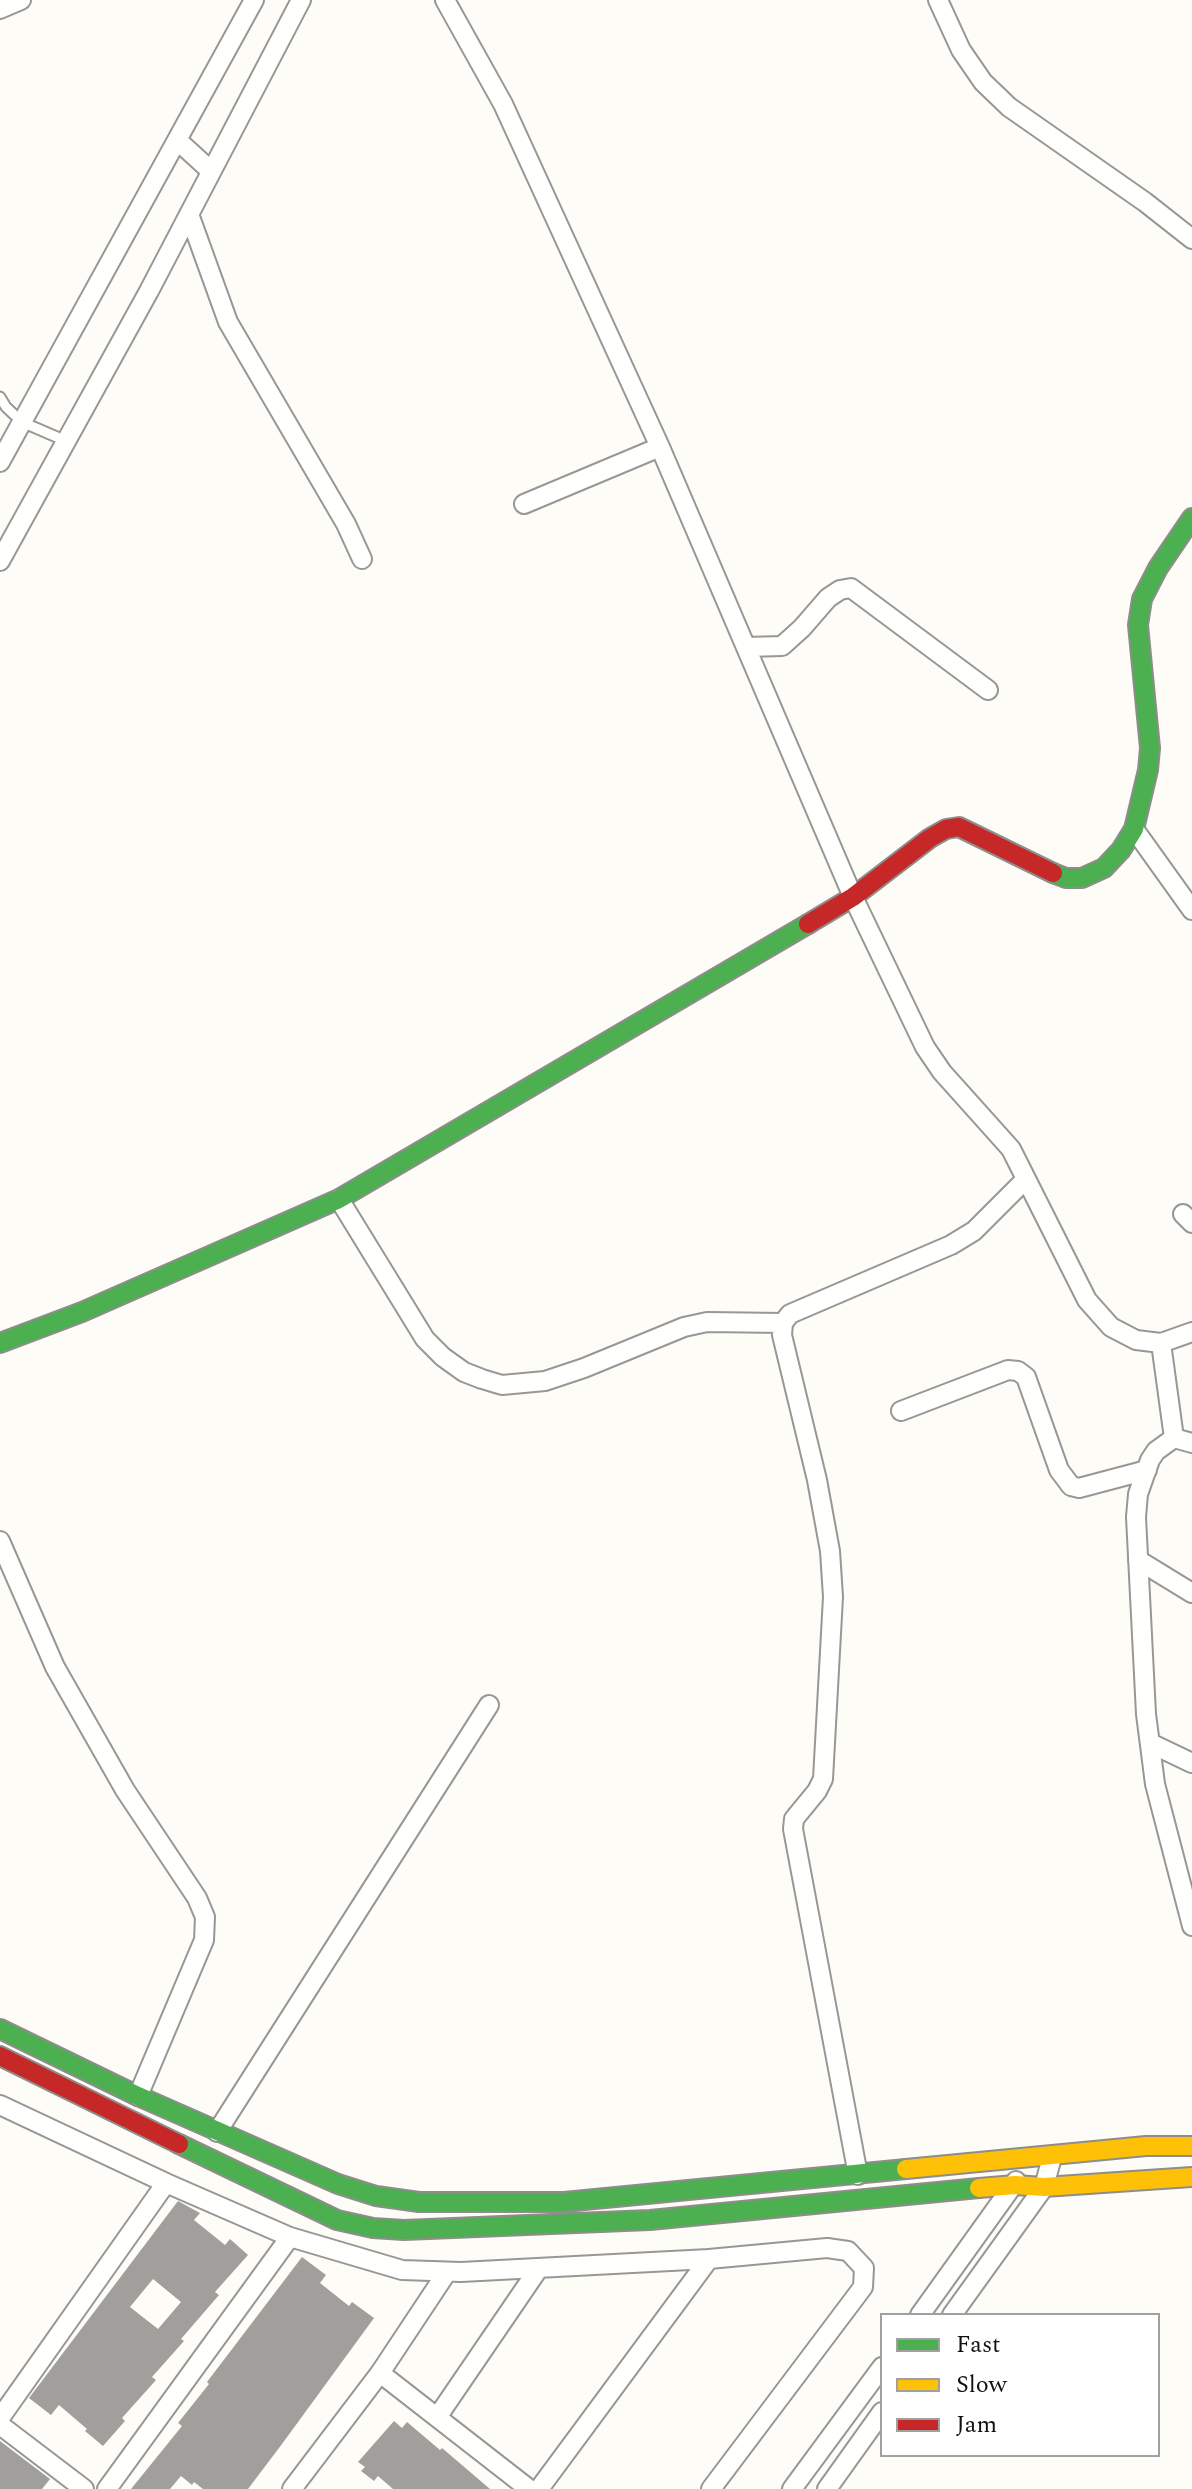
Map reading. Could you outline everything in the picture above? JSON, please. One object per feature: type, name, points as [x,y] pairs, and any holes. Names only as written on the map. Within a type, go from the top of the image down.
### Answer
[{"type":"street","points":[[0,9],[21,0]]},
{"type":"street","points":[[0,462],[254,0]]},
{"type":"street","points":[[0,561],[189,214],[301,0]]},
{"type":"street","points":[[445,0],[503,104],[660,447],[853,897],[925,1047],[942,1072],[1011,1149],[1087,1300],[1111,1327],[1136,1340],[1161,1343],[1192,1332]]},
{"type":"street","points":[[938,0],[961,50],[983,82],[1009,107],[1145,202],[1192,239]]},
{"type":"street","points":[[177,140],[211,171]]},
{"type":"street","points":[[189,214],[228,322],[339,511],[362,559]]},
{"type":"street","points":[[524,504],[660,447]]},
{"type":"street","points":[[0,1343],[82,1312],[339,1199],[853,897],[946,829],[959,827],[1066,878],[1082,878],[1104,868],[1121,850],[1134,829],[1150,748],[1138,625],[1142,599],[1158,568],[1192,518]]},
{"type":"street","points":[[746,647],[782,646],[828,598],[840,590],[851,588],[988,690]]},
{"type":"street","points":[[1134,829],[1192,910]]},
{"type":"street","points":[[858,2175],[793,1829],[800,1809],[817,1791],[823,1779],[833,1597],[830,1551],[817,1480],[782,1335],[783,1323],[790,1314],[951,1245],[974,1231],[1026,1179]]},
{"type":"street","points":[[339,1199],[425,1339],[464,1372],[502,1385],[545,1381],[684,1327],[707,1322],[783,1323]]},
{"type":"street","points":[[1161,1343],[1183,1440],[1156,1451],[1138,1494],[1136,1517],[1146,1714],[1155,1784],[1192,1926]]},
{"type":"street","points":[[901,1411],[1008,1370],[1018,1371],[1026,1377],[1059,1470],[1071,1486],[1079,1488],[1147,1470]]},
{"type":"street","points":[[0,1541],[55,1667],[125,1790],[197,1898],[205,1917],[204,1940],[138,2096]]},
{"type":"street","points":[[1138,1560],[1192,1593]]},
{"type":"street","points":[[217,2132],[489,1705]]},
{"type":"street","points":[[1150,1743],[1192,1763]]},
{"type":"street","points":[[0,2029],[138,2096],[338,2184],[376,2196],[419,2202],[564,2202],[1146,2146],[1192,2146]]},
{"type":"street","points":[[0,2056],[299,2203],[337,2220],[373,2228],[404,2230],[650,2220],[1015,2185],[1044,2187],[1192,2177]]},
{"type":"street","points":[[1,2107],[290,2237],[402,2270],[447,2272],[839,2249],[848,2251],[859,2261],[865,2277],[858,2295],[711,2489]]},
{"type":"street","points":[[953,2313],[1044,2187],[1052,2157]]},
{"type":"street","points":[[921,2313],[1015,2185],[1024,2159]]},
{"type":"street","points":[[0,2418],[166,2183]]},
{"type":"street","points":[[107,2489],[290,2237]]},
{"type":"street","points":[[539,2489],[709,2259]]},
{"type":"street","points":[[438,2416],[539,2268]]},
{"type":"street","points":[[299,2487],[447,2272]]},
{"type":"street","points":[[792,2489],[880,2370]]},
{"type":"street","points":[[380,2373],[529,2489]]},
{"type":"street","points":[[827,2489],[880,2415]]},
{"type":"street","points":[[0,2425],[84,2489]]},
{"type":"lane","points":[[0,397],[22,422],[66,441]]},
{"type":"building","points":[[178,2201],[200,2213],[194,2220],[225,2245],[230,2239],[248,2255],[215,2292],[219,2295],[181,2339],[184,2341],[152,2377],[156,2380],[122,2418],[125,2421],[103,2446],[59,2405],[51,2415],[29,2398]],"holes":[[[153,2279],[181,2302],[158,2329],[130,2307]]]},
{"type":"building","points":[[302,2257],[326,2275],[320,2283],[349,2306],[352,2302],[374,2318],[282,2444],[248,2489],[203,2489],[181,2476],[170,2489],[131,2489],[182,2426],[178,2423],[209,2384],[207,2382]]},
{"type":"building","points":[[394,2421],[402,2428],[407,2422],[490,2489],[393,2489],[378,2476],[374,2481],[361,2471],[365,2467],[358,2462]]},
{"type":"building","points":[[0,2441],[50,2479],[42,2489],[0,2489]]},
{"type":"traffic: fast","points":[[1053,873],[1066,878],[1082,878],[1104,868],[1121,850],[1134,829],[1150,748],[1138,625],[1142,599],[1158,568],[1192,518]]},
{"type":"traffic: fast","points":[[0,1343],[82,1312],[339,1199],[808,924]]},
{"type":"traffic: fast","points":[[0,2029],[138,2096],[338,2184],[376,2196],[419,2202],[564,2202],[906,2169]]},
{"type":"traffic: fast","points":[[179,2144],[337,2220],[373,2228],[404,2230],[650,2220],[979,2188]]},
{"type":"traffic: slow","points":[[906,2169],[1146,2146],[1192,2146]]},
{"type":"traffic: slow","points":[[979,2188],[1192,2177]]},
{"type":"traffic: jam","points":[[808,924],[853,897],[946,829],[959,827],[1053,873]]},
{"type":"traffic: jam","points":[[0,2056],[179,2144]]}]
